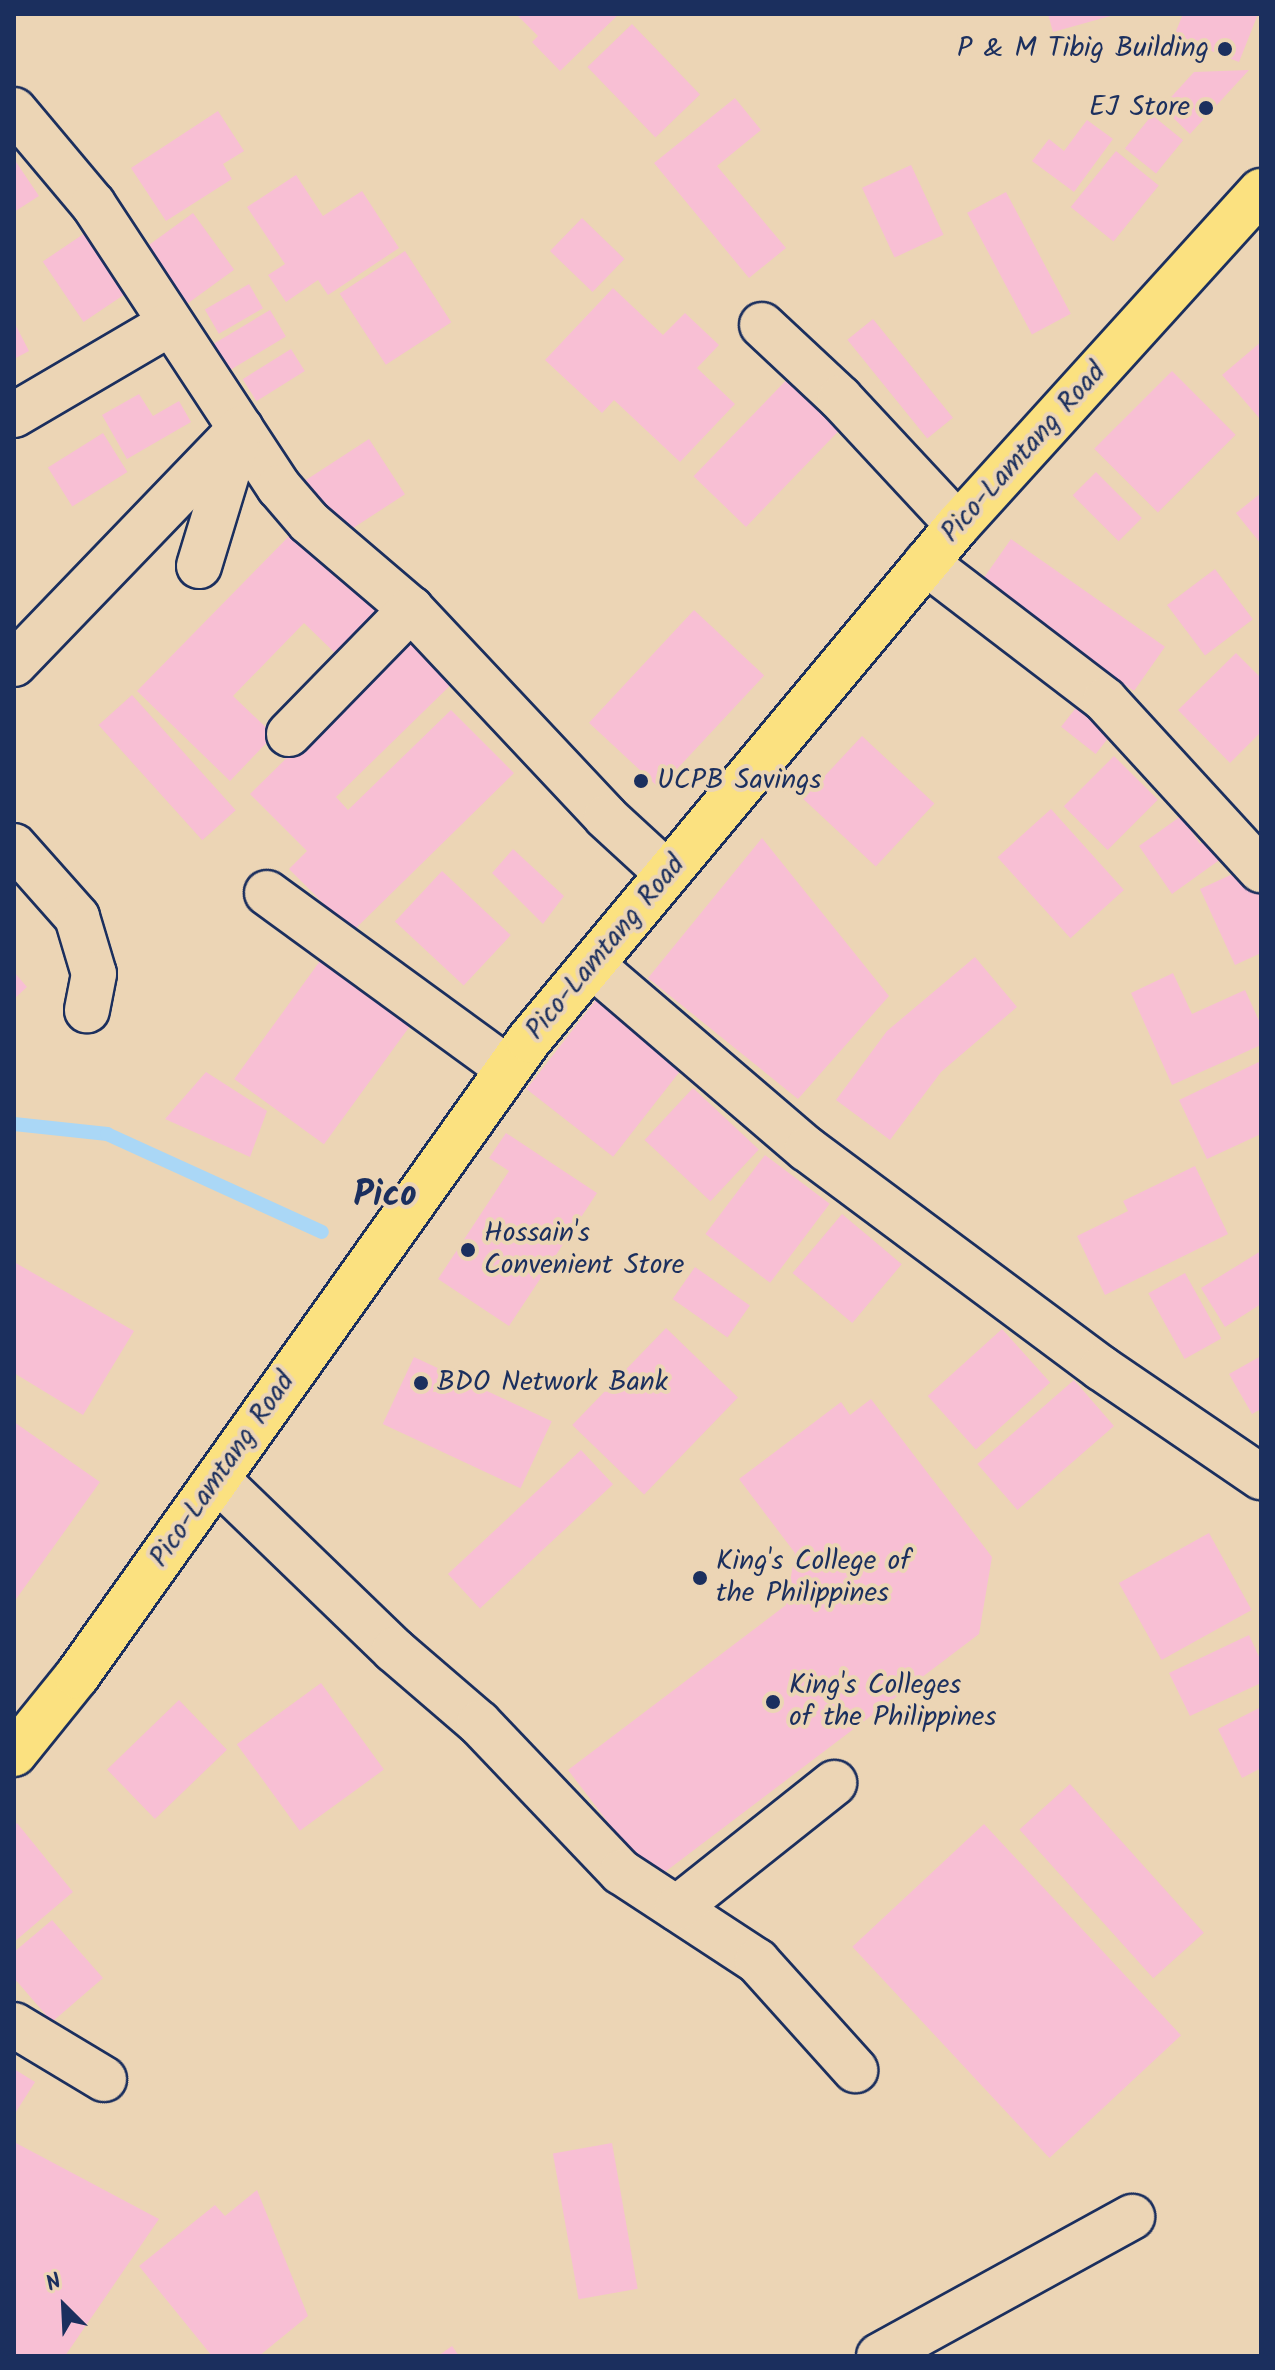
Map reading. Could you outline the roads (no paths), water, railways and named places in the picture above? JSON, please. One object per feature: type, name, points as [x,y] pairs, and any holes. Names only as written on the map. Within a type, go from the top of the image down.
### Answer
[{"type":"main road","name":"Pico-Lamtang Road","points":[[14,1754],[218,1480],[508,1069],[667,873],[958,525],[1261,191]]},
{"type":"street","points":[[14,110],[93,204],[169,324],[309,522],[411,609],[606,817],[667,873]]},
{"type":"street","points":[[14,415],[169,324]]},
{"type":"street","points":[[762,325],[840,398],[958,525]]},
{"type":"street","points":[[199,566],[241,428]]},
{"type":"street","points":[[14,664],[241,428]]},
{"type":"street","points":[[926,563],[1105,700],[1261,870]]},
{"type":"street","points":[[289,734],[411,609]]},
{"type":"street","points":[[14,846],[77,917],[94,974],[87,1010]]},
{"type":"street","points":[[267,893],[508,1069]]},
{"type":"street","points":[[592,965],[819,1158],[1101,1368],[1261,1477]]},
{"type":"street","points":[[218,1480],[394,1650],[479,1723],[621,1872],[757,1961],[855,2070]]},
{"type":"street","points":[[677,1908],[834,1783]]},
{"type":"street","points":[[14,2025],[104,2079]]},
{"type":"street","points":[[879,2356],[1132,2217]]},
{"type":"waterway","points":[[14,1124],[107,1134],[322,1232]]},
{"type":"place","name":"P & M Tibig Building","points":[[1225,49]]},
{"type":"place","name":"EJ Store","points":[[1206,108]]},
{"type":"place","name":"UCPB Savings","points":[[641,781]]},
{"type":"place","name":"Hossain's Convenient Store","points":[[468,1250]]},
{"type":"place","name":"BDO Network Bank","points":[[421,1383]]},
{"type":"place","name":"King's College of the Philippines","points":[[700,1578]]},
{"type":"place","name":"King's Colleges of the Philippines","points":[[773,1702]]},
{"type":"district","name":"Pico","points":[[385,1196]]}]
